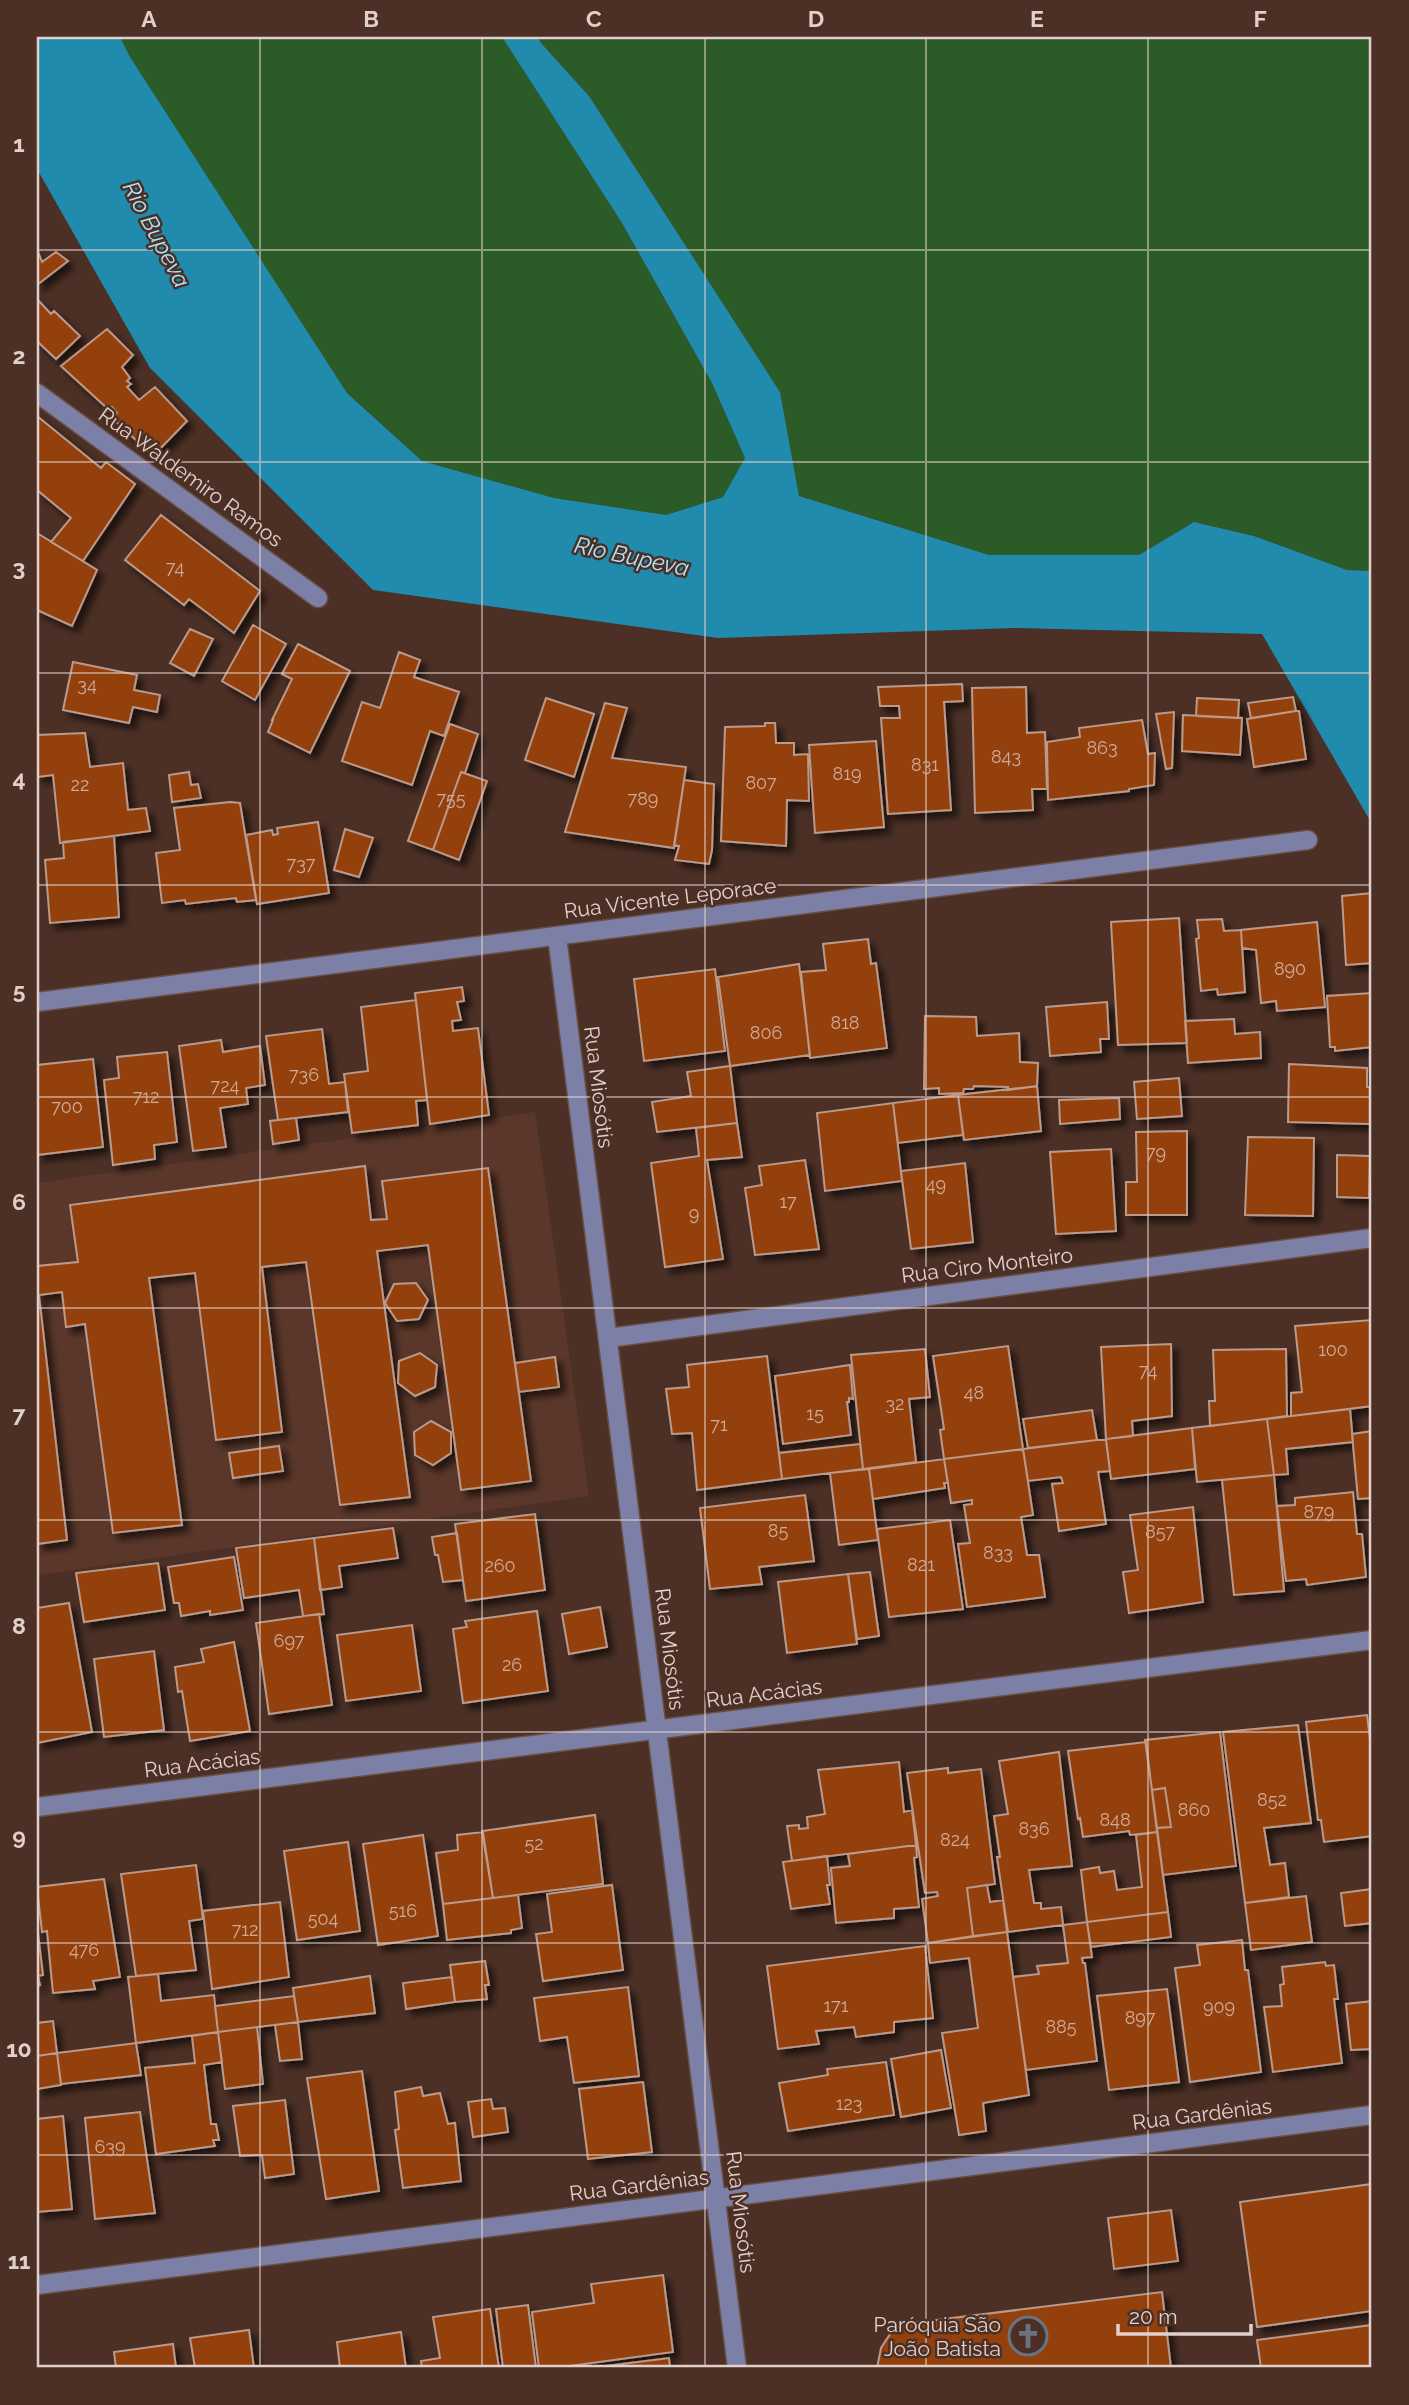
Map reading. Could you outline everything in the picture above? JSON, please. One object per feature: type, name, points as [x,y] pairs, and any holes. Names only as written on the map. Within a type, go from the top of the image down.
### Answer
[{"type":"street","name":"Rua Waldemiro Ramos","points":[[37,393],[318,598]]},
{"type":"street","name":"Rua Vicente Leporace","points":[[37,1002],[1308,840]]},
{"type":"street","name":"Rua Miosótis","points":[[557,936],[737,2368]]},
{"type":"street","name":"Rua Ciro Monteiro","points":[[608,1338],[1372,1238]]},
{"type":"street","name":"Rua Acácias","points":[[37,1807],[1372,1640]]},
{"type":"street","name":"Rua Gardênias","points":[[37,2285],[1372,2115]]},
{"type":"shaded area","points":[[535,1112],[589,1496],[37,1575],[37,1183]]},
{"type":"green space","points":[[120,37],[502,37],[622,223],[712,383],[745,458],[723,497],[666,515],[554,498],[422,461],[347,393],[130,57]]},
{"type":"green space","points":[[539,37],[1372,37],[1372,571],[1347,570],[1255,536],[1194,522],[1139,555],[989,555],[799,496],[780,392],[589,96],[541,43]]},
{"type":"water","name":"Rio Bupeva","points":[[37,37],[120,37],[130,57],[347,393],[422,461],[554,498],[666,515],[723,497],[745,458],[712,383],[622,223],[502,37],[538,37],[589,96],[780,392],[799,496],[989,555],[1139,555],[1194,522],[1254,536],[1347,570],[1372,571],[1372,824],[1262,634],[1013,628],[718,638],[373,590],[150,368],[37,169]]},
{"type":"building","points":[[37,249],[42,262],[56,252],[68,261],[37,285]]},
{"type":"building","points":[[37,299],[51,314],[54,311],[80,336],[56,359],[37,341]]},
{"type":"building","points":[[107,329],[133,355],[122,367],[130,378],[127,381],[131,384],[127,387],[139,400],[155,387],[187,421],[153,456],[112,418],[117,413],[112,407],[108,409],[61,366]]},
{"type":"building","points":[[37,416],[101,468],[106,462],[135,484],[83,561],[51,542],[71,518],[37,490]]},
{"type":"building","points":[[161,515],[260,591],[234,633],[189,599],[184,605],[125,560]]},
{"type":"building","points":[[37,533],[97,570],[72,626],[37,610]]},
{"type":"building","points":[[253,625],[286,644],[255,700],[222,681]]},
{"type":"building","points":[[190,629],[213,639],[194,676],[170,663]]},
{"type":"building","points":[[298,644],[350,671],[310,753],[268,732],[292,679],[282,674]]},
{"type":"building","points":[[399,652],[420,660],[414,677],[459,692],[444,736],[430,731],[412,785],[342,761],[362,702],[380,708]]},
{"type":"building","points":[[73,662],[137,675],[134,690],[160,695],[157,712],[133,707],[129,723],[63,710]]},
{"type":"building","points":[[962,684],[963,701],[944,702],[951,810],[888,814],[881,718],[900,718],[899,706],[880,706],[878,687]]},
{"type":"building","points":[[1026,687],[1027,733],[1045,732],[1047,789],[1032,789],[1033,810],[975,813],[972,688]]},
{"type":"building","points":[[1293,697],[1296,711],[1251,718],[1248,703]]},
{"type":"building","points":[[546,698],[594,714],[574,777],[525,760]]},
{"type":"building","points":[[1197,698],[1239,700],[1238,718],[1196,716]]},
{"type":"building","points":[[605,703],[627,708],[612,758],[686,767],[674,848],[565,832]]},
{"type":"building","points":[[1299,711],[1306,759],[1254,767],[1247,719]]},
{"type":"building","points":[[1174,712],[1172,768],[1166,769],[1156,714]]},
{"type":"building","points":[[1183,715],[1242,718],[1240,755],[1182,751]]},
{"type":"building","points":[[1142,720],[1148,754],[1155,753],[1154,785],[1129,791],[1048,800],[1047,742],[1080,737],[1079,728]]},
{"type":"building","points":[[765,723],[775,723],[776,743],[794,743],[794,755],[808,754],[809,801],[787,800],[786,846],[721,841],[725,727],[765,726]]},
{"type":"building","points":[[450,724],[478,734],[465,773],[461,772],[433,850],[408,841]]},
{"type":"building","points":[[85,733],[90,767],[123,763],[128,810],[146,808],[150,831],[60,843],[53,775],[37,777],[37,735]]},
{"type":"building","points":[[876,741],[884,827],[815,833],[809,745]]},
{"type":"building","points":[[189,772],[191,785],[198,784],[201,798],[172,802],[169,775]]},
{"type":"building","points":[[461,772],[487,781],[459,860],[433,850]]},
{"type":"building","points":[[684,780],[714,784],[712,850],[709,864],[675,860],[679,846],[674,845]]},
{"type":"building","points":[[240,803],[256,900],[237,902],[236,898],[186,904],[185,900],[162,903],[156,853],[180,850],[174,808]]},
{"type":"building","points":[[318,822],[329,893],[257,904],[246,835],[272,830],[273,835],[278,834],[277,828]]},
{"type":"building","points":[[345,829],[373,838],[359,877],[334,870]]},
{"type":"building","points":[[114,836],[119,917],[50,923],[45,860],[64,858],[63,842]]},
{"type":"building","points":[[1372,893],[1372,963],[1346,965],[1342,896]]},
{"type":"building","points":[[1179,918],[1187,1043],[1118,1045],[1111,922]]},
{"type":"building","points":[[1222,919],[1224,931],[1241,930],[1245,992],[1218,995],[1217,989],[1201,991],[1197,920]]},
{"type":"building","points":[[1317,922],[1325,1007],[1277,1011],[1276,1001],[1261,1003],[1256,950],[1242,948],[1241,930]]},
{"type":"building","points":[[868,939],[871,964],[876,963],[887,1048],[810,1058],[801,972],[826,970],[823,944]]},
{"type":"building","points":[[799,964],[810,1055],[730,1066],[718,977]]},
{"type":"building","points":[[715,969],[725,1051],[644,1061],[634,979]]},
{"type":"building","points":[[462,987],[464,1001],[457,1002],[461,1020],[452,1021],[453,1031],[478,1028],[489,1115],[430,1124],[415,993]]},
{"type":"building","points":[[1372,993],[1372,1047],[1335,1051],[1335,1047],[1330,1047],[1327,996]]},
{"type":"building","points":[[416,1000],[427,1100],[416,1101],[418,1125],[352,1133],[344,1074],[368,1071],[361,1007]]},
{"type":"building","points":[[1107,1002],[1109,1039],[1100,1039],[1101,1052],[1050,1056],[1046,1007]]},
{"type":"building","points":[[925,1016],[976,1017],[977,1036],[1019,1033],[1020,1062],[1038,1063],[1037,1086],[1008,1090],[1008,1087],[974,1086],[973,1089],[964,1089],[963,1093],[939,1094],[939,1088],[924,1089]]},
{"type":"building","points":[[1234,1019],[1235,1034],[1260,1032],[1261,1058],[1188,1063],[1185,1021]]},
{"type":"building","points":[[322,1029],[329,1084],[345,1082],[348,1112],[278,1120],[266,1036]]},
{"type":"building","points":[[221,1040],[223,1052],[260,1046],[265,1085],[246,1088],[248,1104],[220,1108],[226,1147],[193,1151],[179,1046]]},
{"type":"building","points":[[167,1052],[177,1142],[154,1145],[155,1159],[113,1165],[104,1080],[119,1078],[117,1057]]},
{"type":"building","points":[[93,1059],[103,1147],[37,1155],[37,1065]]},
{"type":"building","points":[[1289,1064],[1367,1068],[1367,1087],[1371,1088],[1370,1124],[1288,1122]]},
{"type":"building","points":[[730,1066],[737,1123],[657,1132],[652,1102],[691,1096],[687,1072]]},
{"type":"building","points":[[1179,1078],[1182,1116],[1137,1119],[1134,1082]]},
{"type":"building","points":[[1037,1086],[1041,1131],[964,1140],[958,1095]]},
{"type":"building","points":[[958,1095],[963,1135],[898,1143],[893,1103]]},
{"type":"building","points":[[1119,1098],[1120,1119],[1060,1124],[1059,1100]]},
{"type":"building","points":[[893,1103],[902,1181],[825,1191],[817,1113]]},
{"type":"building","points":[[296,1118],[299,1140],[273,1144],[270,1121]]},
{"type":"building","points":[[737,1123],[742,1157],[707,1160],[723,1259],[665,1267],[651,1163],[699,1156],[696,1128]]},
{"type":"building","points":[[1187,1131],[1187,1215],[1126,1215],[1126,1182],[1137,1182],[1136,1132]]},
{"type":"building","points":[[1248,1137],[1314,1138],[1313,1216],[1245,1215]]},
{"type":"building","points":[[1111,1149],[1116,1231],[1056,1234],[1050,1152]]},
{"type":"building","points":[[1337,1155],[1370,1156],[1369,1198],[1337,1197]]},
{"type":"building","points":[[805,1160],[819,1249],[755,1255],[745,1188],[762,1185],[759,1166]]},
{"type":"building","points":[[965,1163],[973,1242],[911,1249],[901,1171]]},
{"type":"building","points":[[365,1166],[371,1220],[387,1219],[382,1181],[488,1168],[531,1481],[461,1490],[428,1245],[377,1251],[410,1497],[340,1505],[306,1262],[262,1267],[282,1432],[216,1440],[195,1273],[149,1278],[182,1525],[113,1533],[85,1324],[66,1327],[62,1292],[39,1295],[67,1540],[37,1544],[37,1266],[78,1262],[70,1205]]},
{"type":"building","points":[[416,1283],[428,1300],[419,1319],[397,1321],[385,1303],[394,1284]]},
{"type":"building","points":[[1372,1320],[1372,1406],[1291,1416],[1291,1393],[1302,1392],[1295,1326]]},
{"type":"building","points":[[1171,1344],[1172,1416],[1132,1421],[1133,1436],[1106,1439],[1101,1347]]},
{"type":"building","points":[[1008,1346],[1023,1449],[944,1459],[940,1430],[944,1429],[933,1356]]},
{"type":"building","points":[[925,1349],[930,1397],[909,1399],[916,1462],[863,1469],[851,1355]]},
{"type":"building","points":[[1286,1349],[1287,1416],[1210,1426],[1209,1401],[1215,1401],[1213,1350]]},
{"type":"building","points":[[420,1353],[437,1365],[435,1387],[415,1396],[398,1383],[399,1361]]},
{"type":"building","points":[[767,1356],[782,1479],[697,1490],[692,1433],[672,1434],[666,1389],[689,1387],[687,1365]]},
{"type":"building","points":[[555,1357],[559,1387],[519,1392],[515,1363]]},
{"type":"building","points":[[850,1365],[853,1399],[849,1398],[847,1402],[851,1435],[783,1444],[775,1376]]},
{"type":"building","points":[[1350,1409],[1353,1442],[1286,1449],[1288,1474],[1274,1475],[1267,1419]]},
{"type":"building","points":[[1092,1410],[1097,1440],[1028,1448],[1023,1419]]},
{"type":"building","points":[[1267,1419],[1274,1475],[1197,1482],[1192,1428]]},
{"type":"building","points":[[431,1421],[451,1432],[451,1453],[433,1465],[415,1455],[414,1432]]},
{"type":"building","points":[[1192,1428],[1195,1469],[1111,1479],[1106,1439]]},
{"type":"building","points":[[1372,1431],[1372,1498],[1358,1499],[1352,1434]]},
{"type":"building","points":[[1106,1440],[1110,1471],[1098,1472],[1106,1524],[1059,1531],[1052,1484],[1063,1483],[1061,1477],[1028,1481],[1023,1449]]},
{"type":"building","points":[[860,1444],[863,1469],[782,1479],[779,1453]]},
{"type":"building","points":[[279,1446],[283,1471],[233,1478],[229,1453]]},
{"type":"building","points":[[1023,1449],[1033,1515],[1021,1517],[1027,1555],[1039,1555],[1045,1597],[967,1607],[958,1544],[970,1543],[964,1505],[972,1504],[972,1500],[951,1503],[944,1459]]},
{"type":"building","points":[[944,1459],[948,1483],[944,1483],[945,1488],[873,1499],[869,1469]]},
{"type":"building","points":[[869,1469],[878,1540],[839,1545],[830,1473]]},
{"type":"building","points":[[1274,1475],[1284,1591],[1234,1595],[1222,1480]]},
{"type":"building","points":[[1353,1492],[1357,1534],[1362,1534],[1366,1577],[1307,1585],[1306,1579],[1286,1581],[1277,1506],[1295,1505],[1295,1498]]},
{"type":"building","points":[[805,1495],[814,1561],[759,1567],[762,1584],[710,1589],[700,1508]]},
{"type":"building","points":[[1193,1507],[1203,1602],[1129,1613],[1123,1572],[1138,1570],[1130,1515]]},
{"type":"building","points":[[535,1514],[545,1590],[466,1601],[455,1524]]},
{"type":"building","points":[[950,1520],[963,1609],[889,1617],[877,1529]]},
{"type":"building","points":[[393,1528],[398,1558],[339,1566],[342,1587],[320,1590],[314,1538]]},
{"type":"building","points":[[457,1533],[463,1580],[443,1582],[432,1537]]},
{"type":"building","points":[[314,1538],[324,1614],[303,1616],[299,1590],[244,1598],[236,1548]]},
{"type":"building","points":[[234,1557],[243,1610],[210,1615],[210,1611],[181,1616],[179,1603],[174,1603],[168,1567]]},
{"type":"building","points":[[158,1563],[165,1610],[84,1622],[76,1573]]},
{"type":"building","points":[[870,1572],[879,1636],[857,1639],[848,1574]]},
{"type":"building","points":[[848,1574],[857,1644],[787,1653],[778,1582]]},
{"type":"building","points":[[69,1603],[92,1732],[37,1743],[37,1608]]},
{"type":"building","points":[[600,1607],[607,1647],[569,1654],[562,1614]]},
{"type":"building","points":[[537,1611],[548,1691],[463,1703],[453,1629],[467,1627],[465,1621]]},
{"type":"building","points":[[319,1614],[332,1705],[269,1714],[256,1623]]},
{"type":"building","points":[[412,1625],[421,1691],[346,1701],[337,1635]]},
{"type":"building","points":[[234,1642],[250,1731],[190,1741],[175,1667],[204,1662],[201,1649]]},
{"type":"building","points":[[154,1651],[164,1730],[104,1737],[94,1659]]},
{"type":"building","points":[[1367,1715],[1372,1756],[1372,1836],[1324,1842],[1321,1820],[1318,1820],[1306,1722]]},
{"type":"building","points":[[1298,1725],[1311,1823],[1264,1828],[1270,1865],[1285,1863],[1289,1897],[1245,1903],[1223,1732]]},
{"type":"building","points":[[1220,1732],[1236,1866],[1163,1875],[1157,1828],[1171,1827],[1165,1788],[1152,1790],[1145,1740]]},
{"type":"building","points":[[1146,1742],[1157,1832],[1130,1835],[1129,1831],[1083,1837],[1068,1751]]},
{"type":"building","points":[[1059,1752],[1072,1866],[1029,1870],[1034,1903],[1041,1903],[1041,1909],[1061,1907],[1063,1925],[1008,1932],[994,1816],[1008,1814],[999,1761]]},
{"type":"building","points":[[899,1762],[904,1812],[912,1810],[916,1845],[792,1861],[787,1826],[799,1825],[799,1829],[808,1828],[807,1817],[825,1814],[818,1770]]},
{"type":"building","points":[[948,1768],[948,1773],[981,1769],[995,1884],[967,1888],[973,1936],[928,1943],[922,1899],[938,1896],[937,1892],[925,1893],[907,1773]]},
{"type":"building","points":[[1165,1788],[1171,1827],[1157,1828],[1152,1790]]},
{"type":"building","points":[[595,1815],[603,1884],[493,1898],[482,1831]]},
{"type":"building","points":[[483,1832],[493,1898],[443,1904],[436,1853],[458,1850],[457,1835]]},
{"type":"building","points":[[1157,1832],[1168,1912],[1087,1922],[1081,1870],[1099,1867],[1100,1873],[1114,1871],[1117,1890],[1142,1887],[1136,1835]]},
{"type":"building","points":[[423,1835],[438,1936],[378,1945],[363,1844]]},
{"type":"building","points":[[348,1842],[360,1931],[297,1940],[284,1851]]},
{"type":"building","points":[[916,1845],[917,1857],[914,1858],[919,1907],[894,1909],[894,1918],[836,1923],[831,1868],[850,1866],[848,1854]]},
{"type":"building","points":[[827,1856],[830,1904],[791,1909],[783,1862]]},
{"type":"building","points":[[196,1865],[203,1919],[189,1921],[196,1970],[136,1976],[121,1874]]},
{"type":"building","points":[[104,1879],[120,1977],[93,1981],[95,1989],[53,1993],[47,1931],[42,1932],[37,1887]]},
{"type":"building","points":[[612,1885],[623,1970],[543,1981],[536,1934],[552,1932],[547,1894]]},
{"type":"building","points":[[987,1885],[990,1902],[1003,1900],[1007,1932],[973,1936],[967,1888]]},
{"type":"building","points":[[1372,1889],[1372,1923],[1345,1926],[1341,1893]]},
{"type":"building","points":[[518,1895],[522,1928],[511,1930],[511,1933],[447,1940],[443,1904]]},
{"type":"building","points":[[1306,1896],[1312,1942],[1251,1950],[1245,1903]]},
{"type":"building","points":[[280,1902],[289,1977],[212,1989],[203,1911]]},
{"type":"building","points":[[1168,1912],[1171,1937],[1091,1947],[1087,1922]]},
{"type":"building","points":[[1087,1922],[1092,1957],[1082,1958],[1085,1963],[1097,2061],[1026,2070],[1013,1977],[1039,1974],[1037,1966],[1068,1963],[1063,1925]]},
{"type":"building","points":[[37,1925],[43,1975],[38,1976],[40,1985],[37,1986]]},
{"type":"building","points":[[1007,1932],[1029,2095],[983,2103],[986,2131],[959,2135],[942,2033],[978,2028],[969,1958],[930,1963],[928,1943]]},
{"type":"building","points":[[1242,1940],[1261,2072],[1190,2082],[1175,1968],[1200,1965],[1197,1945]]},
{"type":"building","points":[[925,1946],[933,2018],[894,2022],[894,2032],[856,2037],[854,2027],[816,2031],[819,2044],[778,2049],[767,1966]]},
{"type":"building","points":[[485,1961],[489,1985],[485,1985],[487,1999],[455,2002],[450,1965]]},
{"type":"building","points":[[1325,1962],[1326,1966],[1334,1965],[1338,1999],[1334,1999],[1342,2063],[1273,2072],[1264,2007],[1282,2006],[1282,1967]]},
{"type":"building","points":[[158,1974],[161,2001],[214,1995],[218,2032],[136,2043],[128,1977]]},
{"type":"building","points":[[370,1976],[375,2013],[298,2022],[293,1988]]},
{"type":"building","points":[[452,1977],[455,2002],[406,2009],[403,1983]]},
{"type":"building","points":[[628,1987],[639,2076],[574,2083],[567,2037],[540,2041],[534,1998]]},
{"type":"building","points":[[1167,1989],[1179,2082],[1109,2090],[1097,1996]]},
{"type":"building","points":[[294,1996],[298,2022],[218,2032],[215,2006]]},
{"type":"building","points":[[1372,2001],[1372,2049],[1351,2050],[1346,2004]]},
{"type":"building","points":[[53,2021],[57,2053],[37,2056],[37,2023]]},
{"type":"building","points":[[298,2022],[302,2059],[280,2061],[275,2025]]},
{"type":"building","points":[[257,2027],[263,2084],[225,2089],[218,2032]]},
{"type":"building","points":[[218,2032],[222,2062],[204,2065],[211,2124],[216,2124],[219,2140],[213,2140],[215,2146],[156,2154],[145,2068],[195,2063],[192,2036]]},
{"type":"building","points":[[136,2043],[141,2075],[61,2084],[57,2053]]},
{"type":"building","points":[[941,2050],[951,2108],[901,2117],[891,2059]]},
{"type":"building","points":[[57,2053],[61,2085],[37,2089],[37,2056]]},
{"type":"building","points":[[886,2062],[894,2115],[788,2131],[779,2083],[828,2075],[827,2069]]},
{"type":"building","points":[[362,2071],[379,2191],[326,2199],[307,2078]]},
{"type":"building","points":[[643,2082],[652,2152],[588,2159],[579,2089]]},
{"type":"building","points":[[421,2087],[423,2096],[440,2093],[448,2124],[455,2123],[461,2181],[403,2188],[395,2130],[399,2129],[395,2092]]},
{"type":"building","points":[[491,2099],[493,2109],[505,2108],[508,2132],[473,2137],[468,2102]]},
{"type":"building","points":[[285,2100],[294,2174],[265,2178],[262,2155],[240,2156],[233,2106]]},
{"type":"building","points":[[140,2112],[155,2213],[95,2219],[85,2118]]},
{"type":"building","points":[[63,2116],[72,2209],[37,2212],[37,2119]]},
{"type":"building","points":[[1372,2184],[1372,2311],[1257,2327],[1240,2202]]},
{"type":"building","points":[[1171,2210],[1178,2261],[1114,2269],[1108,2218]]},
{"type":"building","points":[[663,2275],[673,2352],[539,2368],[532,2312],[594,2303],[591,2284]]},
{"type":"building","name":"Paróquia São João Batista","points":[[1162,2292],[1171,2368],[877,2368],[881,2348],[896,2325]]},
{"type":"building","points":[[528,2305],[536,2368],[503,2368],[496,2309]]},
{"type":"building","points":[[490,2309],[499,2368],[422,2368],[421,2361],[440,2358],[433,2317]]},
{"type":"building","points":[[1372,2325],[1372,2368],[1261,2368],[1257,2340]]},
{"type":"building","points":[[249,2330],[254,2368],[195,2368],[190,2338]]},
{"type":"building","points":[[401,2332],[406,2368],[340,2368],[337,2342]]},
{"type":"building","points":[[173,2344],[176,2368],[116,2368],[114,2352]]},
{"type":"building","points":[[669,2358],[670,2368],[590,2368]]},
{"type":"place","name":"Paróquia São João Batista","points":[[1028,2336]]}]
